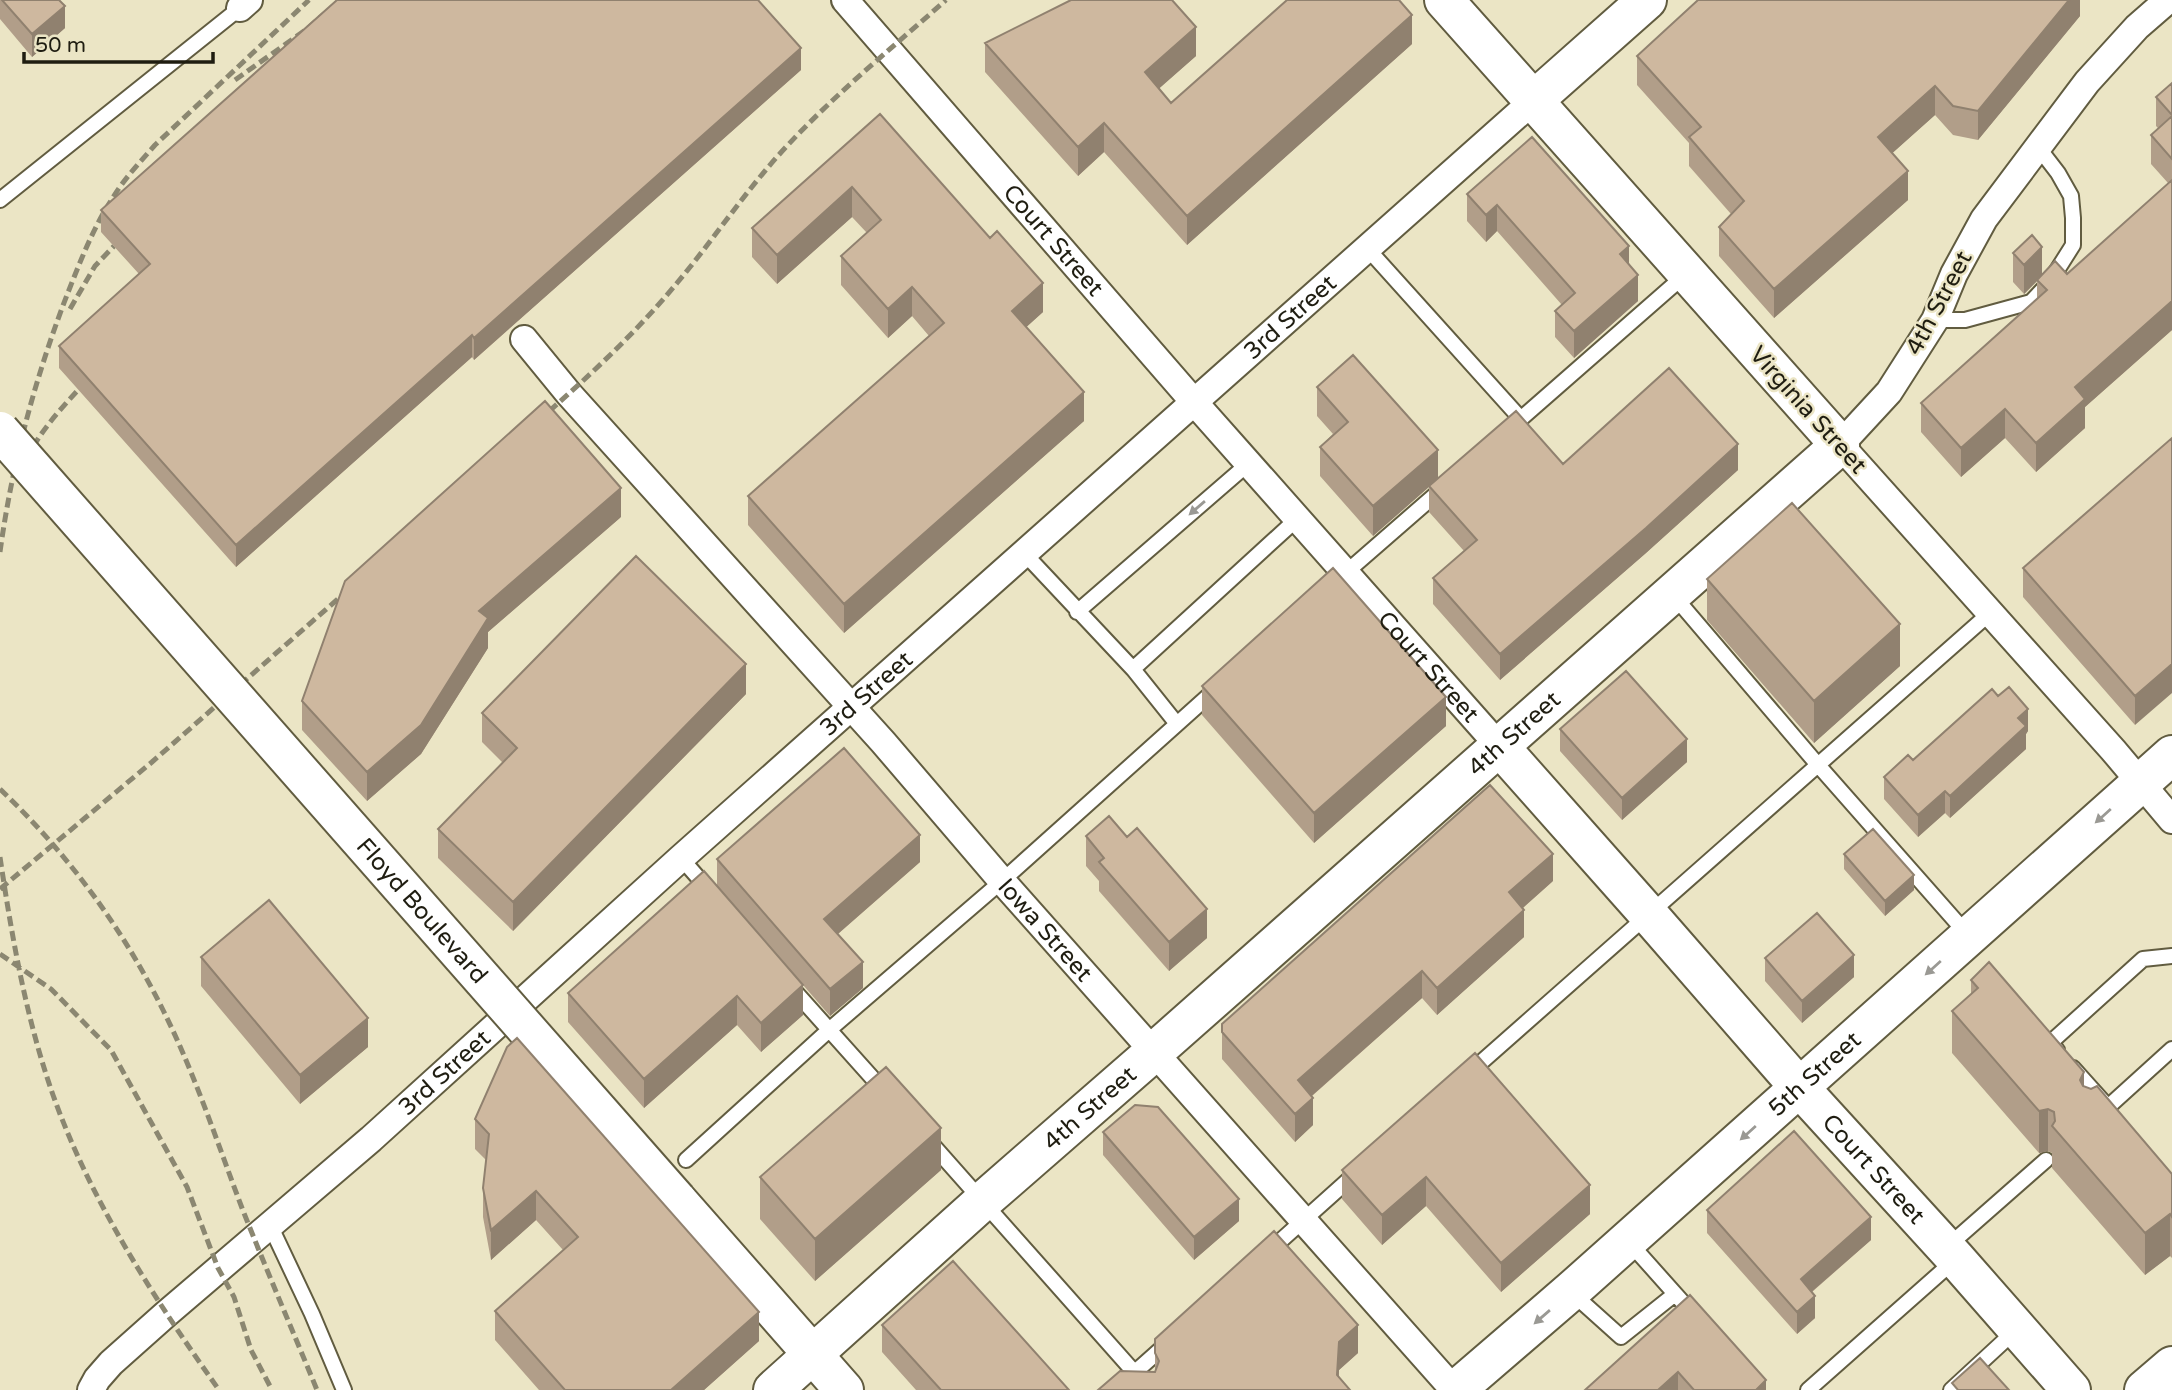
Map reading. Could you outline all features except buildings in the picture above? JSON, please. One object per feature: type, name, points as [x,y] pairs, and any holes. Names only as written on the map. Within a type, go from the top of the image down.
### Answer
[{"type":"main road","name":"Virginia Street","points":[[1444,0],[1840,445]]},
{"type":"main road","name":"3rd Street","points":[[1533,101],[1647,0]]},
{"type":"main road","name":"Floyd Boulevard","points":[[0,431],[844,1390]]},
{"type":"main road","name":"4th Street","points":[[774,1390],[983,1201],[1840,445]]},
{"type":"main road","name":"Court Street","points":[[1499,746],[1799,1087],[1951,1253],[2071,1390]]},
{"type":"main road","name":"5th Street","points":[[1455,1390],[1571,1292],[2172,755]]},
{"type":"main road","points":[[2144,1390],[2172,1366]]},
{"type":"street","name":"Court Street","points":[[845,0],[1194,402],[1499,746]]},
{"type":"street","name":"4th Street","points":[[1840,445],[1889,392],[1935,320],[1954,274],[1984,219],[2087,82],[2137,27],[2168,0]]},
{"type":"street","name":"3rd Street","points":[[91,1390],[111,1363],[371,1139],[681,858],[1533,101]]},
{"type":"street","name":"Iowa Street","points":[[524,339],[569,394],[1455,1390]]},
{"type":"street","name":"Virginia Street","points":[[1840,445],[2113,750],[2172,820]]},
{"type":"lane","points":[[0,200],[241,3]]},
{"type":"lane","points":[[1935,320],[1965,320],[2031,302],[2049,284],[2073,246],[2071,196],[2038,147]]},
{"type":"lane","points":[[1367,248],[1521,419]]},
{"type":"lane","points":[[1500,437],[1686,274]]},
{"type":"lane","points":[[1077,612],[1249,463]]},
{"type":"lane","points":[[1326,590],[1449,482]]},
{"type":"lane","points":[[1133,669],[1298,518]]},
{"type":"lane","points":[[1024,553],[1133,669],[1177,724]]},
{"type":"lane","points":[[1672,594],[1969,936]]},
{"type":"lane","points":[[1461,1081],[1990,613]]},
{"type":"lane","points":[[686,1160],[829,1030],[1002,881],[1227,679]]},
{"type":"lane","points":[[681,858],[716,899]]},
{"type":"lane","points":[[2172,956],[2143,959],[2050,1042],[2103,1110],[2172,1049]]},
{"type":"lane","points":[[777,970],[892,1101]]},
{"type":"lane","points":[[919,1131],[1150,1390]]},
{"type":"lane","points":[[1808,1390],[2046,1160]]},
{"type":"lane","points":[[1254,1265],[1366,1164]]},
{"type":"lane","points":[[270,1225],[344,1390]]},
{"type":"lane","points":[[1628,1241],[1702,1323]]},
{"type":"lane","points":[[1571,1292],[1620,1338],[1675,1294]]},
{"type":"lane","points":[[1115,1390],[1184,1328]]},
{"type":"lane","points":[[1951,1390],[2017,1329]]},
{"type":"railway","points":[[0,552],[11,486],[35,390],[67,295],[105,210],[155,145],[309,0]]},
{"type":"railway","points":[[235,80],[307,29],[340,0]]},
{"type":"railway","points":[[538,421],[592,372],[661,302],[757,180],[805,127],[946,0]]},
{"type":"railway","points":[[70,309],[95,266],[114,246]]},
{"type":"railway","points":[[21,474],[37,440],[78,390]]},
{"type":"railway","points":[[0,889],[152,762],[355,584]]},
{"type":"railway","points":[[0,789],[48,839],[91,892],[147,979],[185,1059],[242,1208],[317,1390]]},
{"type":"railway","points":[[0,857],[28,1007],[43,1066],[68,1135],[126,1248],[219,1390]]},
{"type":"railway","points":[[0,954],[51,989],[111,1050],[187,1187],[218,1268],[234,1297],[251,1350],[272,1390]]}]
